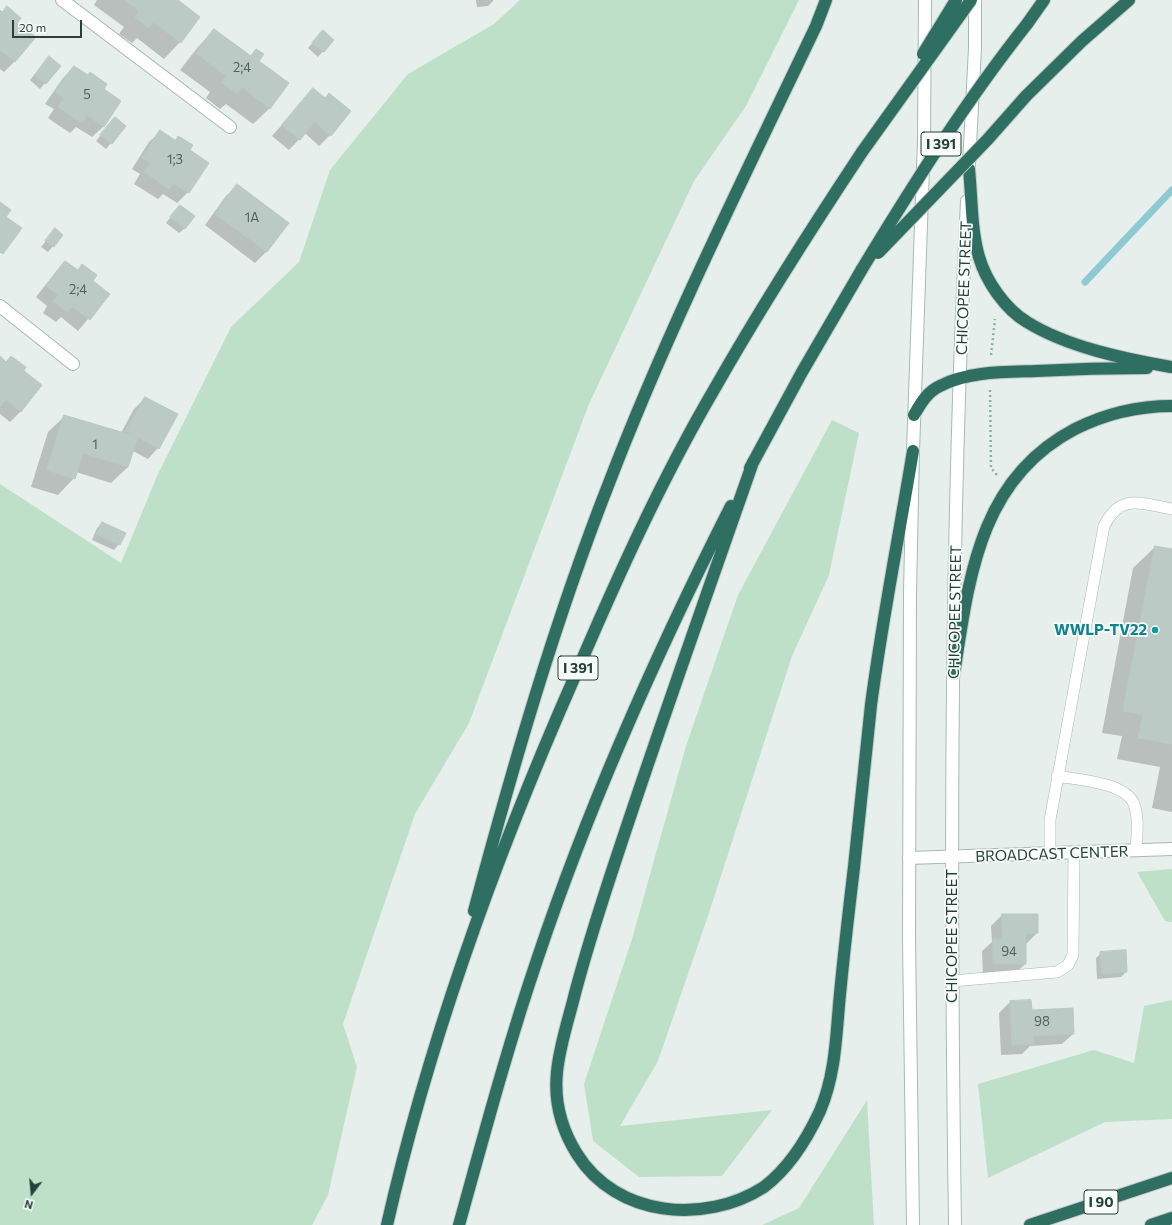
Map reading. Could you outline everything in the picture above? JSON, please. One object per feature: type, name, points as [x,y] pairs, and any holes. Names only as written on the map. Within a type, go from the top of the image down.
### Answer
[{"type":"highway","points":[[443,1022],[513,766],[552,640],[579,561],[662,354],[709,250],[816,26],[826,0]]},
{"type":"highway","points":[[862,152],[956,0]]},
{"type":"highway","name":"I 391","points":[[387,1225],[426,1076],[464,956],[508,838],[555,722],[604,609],[656,499],[713,390],[780,278],[862,152],[971,0]]},
{"type":"highway","name":"I 391","points":[[459,1225],[496,1092],[538,958],[586,825],[623,734],[664,642],[753,462],[802,372],[862,269],[950,131],[1001,57],[1044,0]]},
{"type":"highway","points":[[862,269],[1026,96],[1082,41],[1129,0]]},
{"type":"highway","points":[[969,169],[979,258],[993,286],[1013,311],[1025,322],[1070,341],[1132,360],[1172,367]]},
{"type":"highway","points":[[914,415],[929,392],[948,382],[960,379],[990,374],[1016,372],[1172,367]]},
{"type":"highway","points":[[954,674],[966,591],[974,560],[992,514],[1014,479],[1046,447],[1087,423],[1137,409],[1172,406]]},
{"type":"highway","points":[[753,462],[667,707],[601,902],[582,963],[557,1069],[556,1092],[564,1129],[581,1160],[596,1178],[616,1194],[643,1206],[668,1212],[694,1213],[723,1207],[737,1202],[763,1188],[783,1168],[801,1146],[818,1114],[831,1081],[836,1054],[840,999],[872,703],[913,451]]},
{"type":"highway","name":"I 90","points":[[1030,1225],[1172,1178]]},
{"type":"highway","points":[[1151,1225],[1172,1218]]},
{"type":"main road","points":[[62,0],[230,128]]},
{"type":"main road","points":[[913,1225],[909,858],[909,656],[914,415],[924,140],[925,0]]},
{"type":"main road","name":"CHICOPEE STREET","points":[[955,1225],[952,981],[954,674],[960,379],[975,48],[975,0]]},
{"type":"main road","points":[[0,306],[73,364]]},
{"type":"main road","name":"BROADCAST CENTER","points":[[909,858],[1172,849]]},
{"type":"lane","points":[[1050,854],[1049,827],[1057,776],[1104,526],[1112,512],[1122,504],[1140,503],[1172,509]]},
{"type":"lane","points":[[1057,776],[1113,787],[1128,795],[1133,801],[1136,812],[1136,850]]},
{"type":"lane","points":[[952,981],[1057,972],[1068,965],[1073,955],[1074,853]]},
{"type":"path","points":[[990,360],[995,316]]},
{"type":"path","points":[[990,384],[991,468],[998,476]]},
{"type":"green space","points":[[520,0],[799,0],[746,106],[694,181],[589,404],[469,723],[415,814],[343,1024],[357,1067],[328,1195],[312,1225],[0,1225],[0,484],[121,563],[157,476],[231,327],[299,262],[330,170],[408,74],[494,24]]},
{"type":"green space","points":[[832,420],[859,433],[829,575],[792,656],[709,913],[658,1061],[620,1126],[772,1110],[722,1176],[639,1177],[593,1141],[584,1084],[632,939],[686,746],[738,595]]},
{"type":"green space","points":[[1172,869],[1172,922],[1165,921],[1137,872]]},
{"type":"green space","points":[[1172,1000],[1172,1119],[1105,1122],[988,1178],[978,1084],[1094,1050],[1134,1063],[1144,1006]]},
{"type":"green space","points":[[867,1100],[874,1225],[762,1225],[799,1208]]},
{"type":"building","points":[[125,0],[178,0],[200,17],[181,43],[153,22],[149,28],[135,17],[139,11]]},
{"type":"building","points":[[7,6],[21,18],[17,23],[36,37],[15,62],[0,50],[0,10],[2,12]]},
{"type":"building","points":[[214,29],[251,56],[256,49],[264,54],[259,61],[289,83],[270,109],[242,87],[237,94],[221,82],[226,76],[196,53]]},
{"type":"building","points":[[323,30],[334,40],[324,52],[312,43]]},
{"type":"building","points":[[49,56],[61,66],[46,84],[35,75]]},
{"type":"building","points":[[74,66],[88,75],[90,72],[107,84],[104,89],[121,101],[104,127],[87,115],[82,123],[58,107],[64,98],[55,92]]},
{"type":"building","points":[[313,88],[325,98],[329,93],[351,111],[331,136],[315,122],[300,140],[282,125]]},
{"type":"building","points":[[115,117],[126,126],[112,144],[100,135]]},
{"type":"building","points":[[160,130],[176,141],[178,136],[193,145],[190,150],[209,163],[189,193],[173,183],[169,189],[144,172],[150,163],[142,158]]},
{"type":"building","points":[[237,184],[289,223],[267,252],[215,214]]},
{"type":"building","points":[[0,202],[11,210],[6,217],[22,228],[3,254],[0,252]]},
{"type":"building","points":[[180,205],[195,216],[185,229],[170,217]]},
{"type":"building","points":[[55,228],[63,235],[54,247],[45,241]]},
{"type":"building","points":[[65,261],[78,270],[82,264],[97,275],[93,281],[110,294],[90,320],[72,307],[67,312],[53,301],[58,295],[46,286]]},
{"type":"building","points":[[0,356],[6,362],[11,356],[26,367],[24,371],[42,385],[21,412],[6,400],[0,407]]},
{"type":"building","points":[[145,397],[178,414],[159,449],[126,431]]},
{"type":"building","points":[[64,415],[138,437],[128,467],[83,453],[75,479],[47,470]]},
{"type":"building","points":[[102,522],[126,533],[120,545],[96,534]]},
{"type":"building","name":"WWLP-TV22","points":[[1155,546],[1172,549],[1172,744],[1138,738],[1143,715],[1123,711]]},
{"type":"building","points":[[1002,914],[1038,914],[1038,933],[1026,934],[1026,964],[993,964],[993,939],[1002,939]]},
{"type":"building","points":[[1126,950],[1127,972],[1102,974],[1100,952]]},
{"type":"building","points":[[1031,1000],[1032,1010],[1073,1008],[1074,1034],[1033,1036],[1034,1044],[1012,1045],[1010,1001]]},
{"type":"waterway","points":[[1085,282],[1172,190]]},
{"type":"place","name":"WWLP-TV22","points":[[1155,630]]}]
